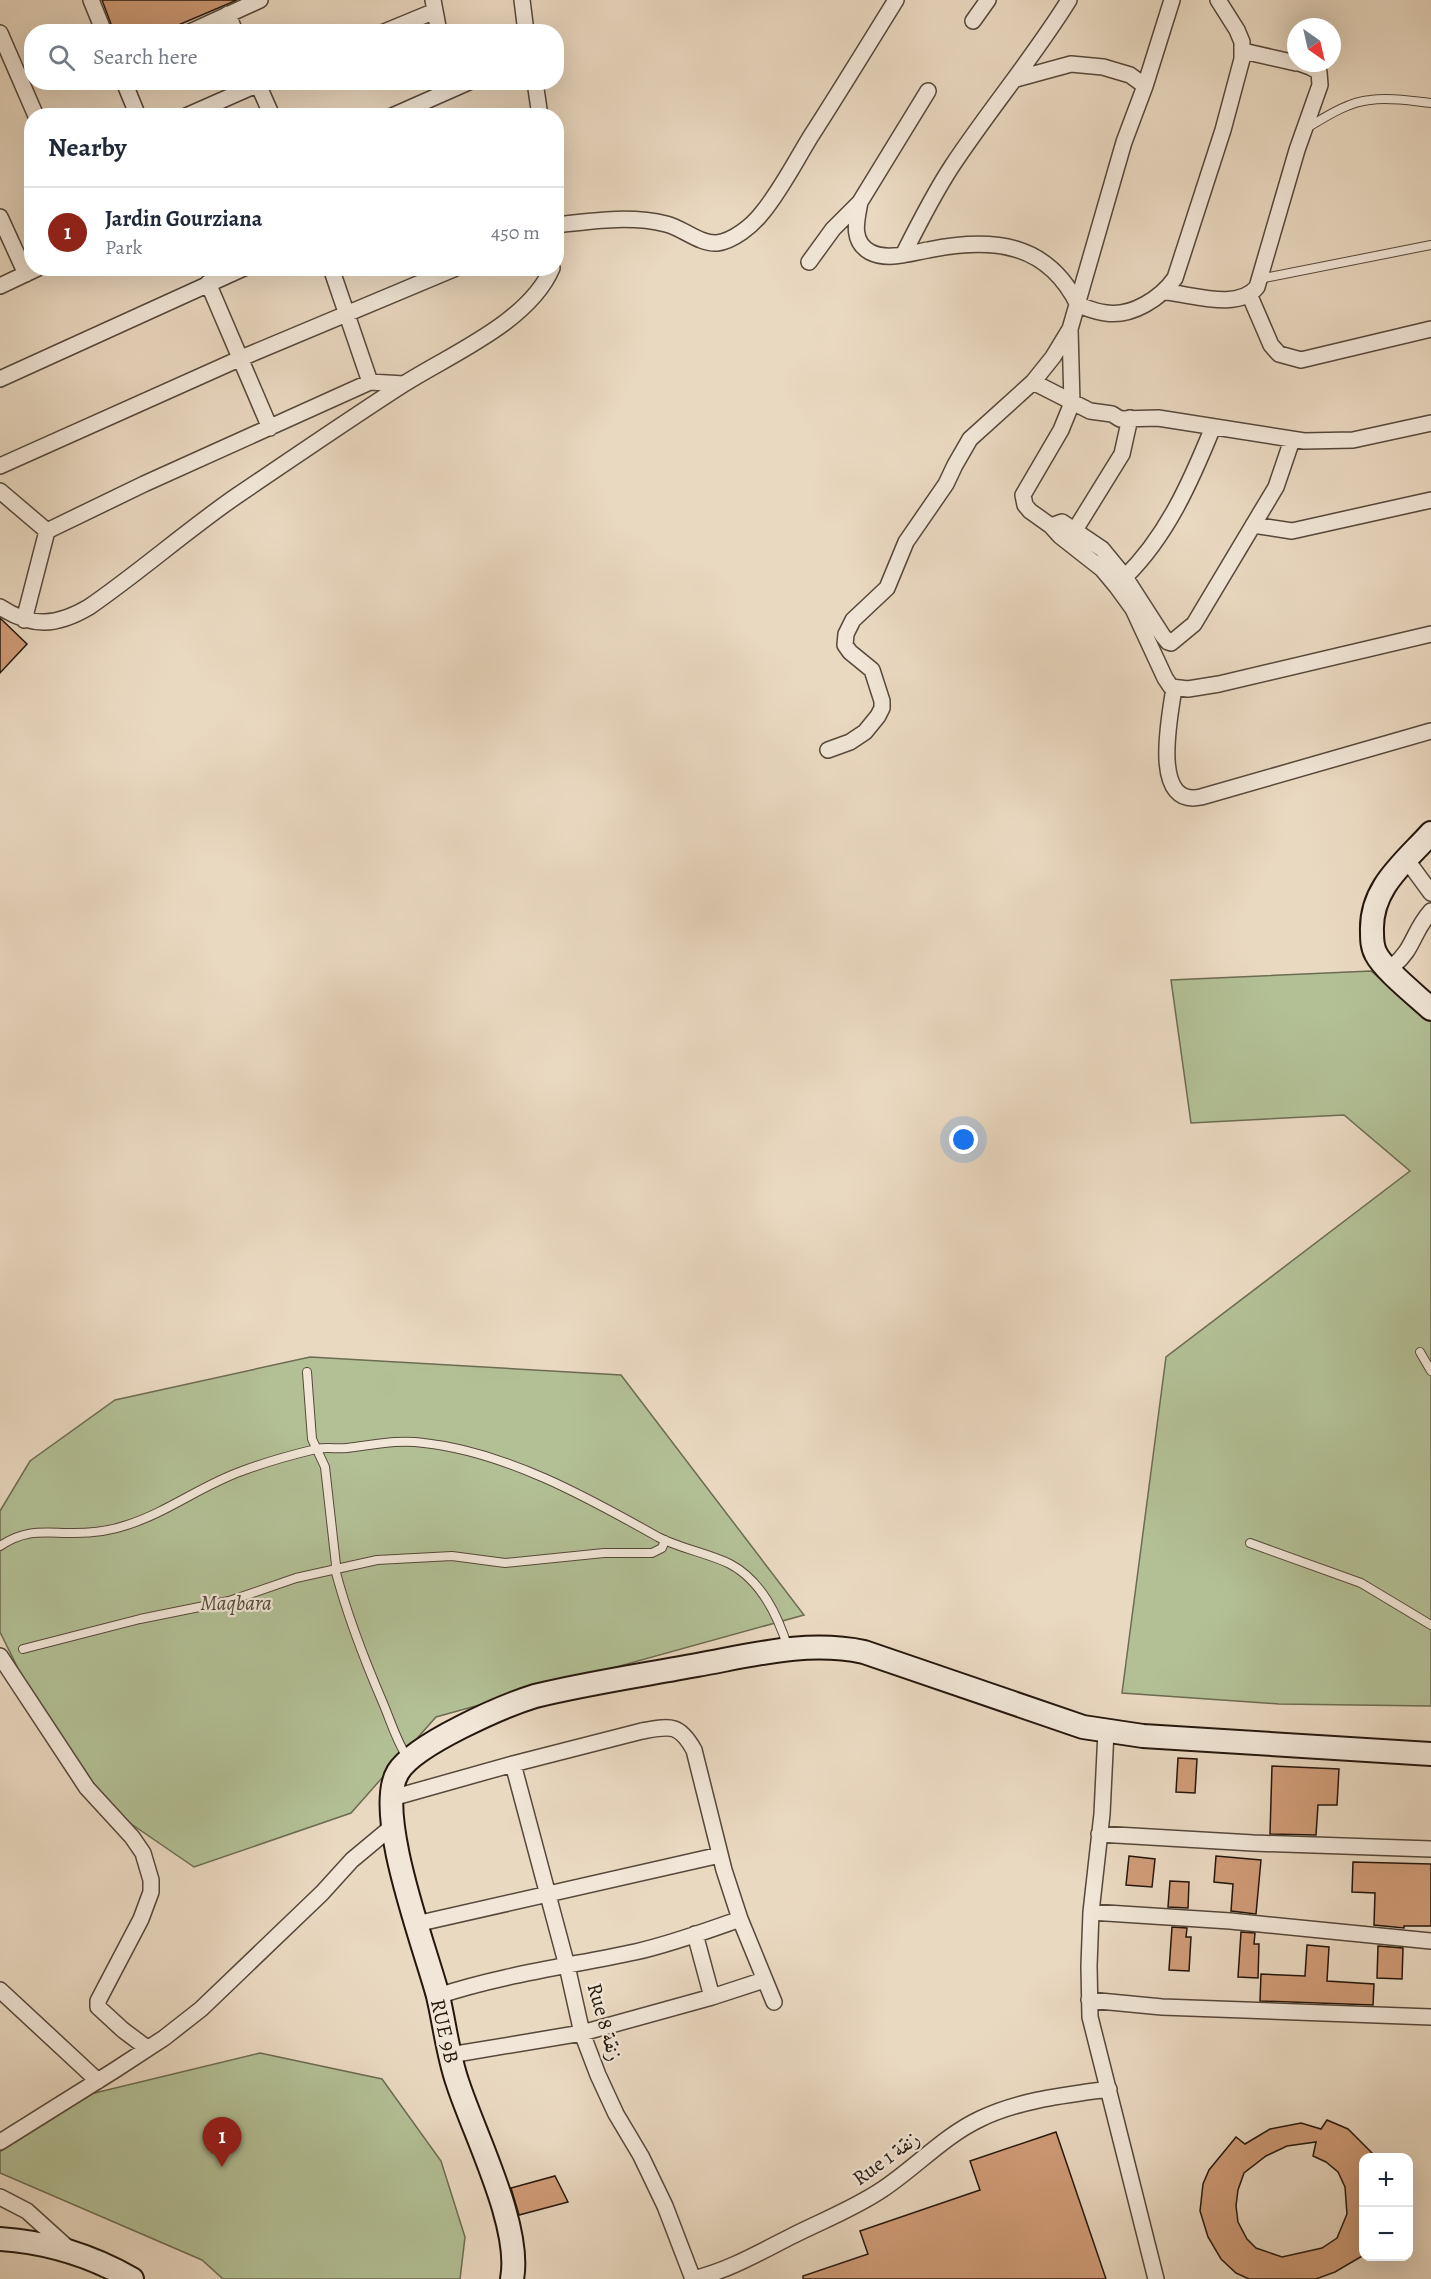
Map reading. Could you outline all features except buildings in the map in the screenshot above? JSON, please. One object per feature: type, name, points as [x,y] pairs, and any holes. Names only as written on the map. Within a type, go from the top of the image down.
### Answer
[{"type":"street","points":[[91,0],[101,24]]},
{"type":"street","points":[[207,24],[260,0]]},
{"type":"street","points":[[522,0],[525,24]]},
{"type":"street","points":[[564,224],[603,221],[651,221],[674,226],[711,243],[724,241],[749,226],[762,214],[787,176],[896,0]]},
{"type":"street","points":[[972,21],[977,18],[988,0]]},
{"type":"street","points":[[903,255],[952,166],[1016,79],[1069,0]]},
{"type":"street","points":[[828,750],[850,742],[866,732],[882,708],[872,670],[845,645],[848,627],[859,613],[887,588],[906,542],[946,484],[962,450],[970,439],[1033,382],[1053,357],[1070,329],[1124,142],[1145,86],[1172,0]]},
{"type":"street","points":[[860,202],[856,236],[868,251],[877,255],[903,255],[941,247],[976,244],[1012,248],[1038,258],[1053,268],[1078,305],[1108,314],[1125,311],[1166,292],[1179,265],[1226,121],[1243,51],[1237,30],[1218,0]]},
{"type":"street","points":[[399,24],[434,5],[438,24]]},
{"type":"street","points":[[228,14],[232,24]]},
{"type":"street","points":[[0,33],[24,88]]},
{"type":"street","points":[[1243,51],[1287,61]]},
{"type":"street","points":[[1016,79],[1071,64],[1103,67],[1130,75],[1145,86]]},
{"type":"street","points":[[1166,292],[1228,300],[1249,294],[1257,287],[1304,130],[1320,85],[1321,76],[1318,72]]},
{"type":"street","points":[[25,90],[33,108]]},
{"type":"street","points":[[127,90],[135,108]]},
{"type":"street","points":[[204,108],[244,90]]},
{"type":"street","points":[[262,90],[269,108]]},
{"type":"street","points":[[408,108],[444,90]]},
{"type":"street","points":[[536,90],[539,108]]},
{"type":"street","points":[[809,262],[833,229],[860,202],[928,91]]},
{"type":"street","points":[[0,217],[24,258]]},
{"type":"street","points":[[0,286],[24,275]]},
{"type":"street","points":[[0,379],[225,276]]},
{"type":"street","points":[[334,276],[370,382]]},
{"type":"street","points":[[0,466],[239,359],[437,276]]},
{"type":"street","points":[[0,607],[24,620],[45,623],[74,616],[89,607],[236,497],[515,314],[545,284],[548,276]]},
{"type":"street","points":[[208,283],[270,428]]},
{"type":"street","points":[[1249,294],[1271,345],[1279,354],[1301,360],[1431,329]]},
{"type":"street","points":[[1070,329],[1072,403],[1061,430],[1023,495],[1030,511],[1102,569],[1126,599],[1165,678],[1174,688],[1188,689],[1219,684],[1431,634]]},
{"type":"street","points":[[24,620],[47,531],[144,484],[370,382],[405,384]]},
{"type":"street","points":[[1033,382],[1090,411],[1112,414],[1120,419],[1158,418],[1292,440],[1322,442],[1353,440],[1431,423]]},
{"type":"street","points":[[1075,530],[1122,454],[1130,418]]},
{"type":"street","points":[[1125,577],[1141,562],[1192,480],[1213,428]]},
{"type":"street","points":[[1051,526],[1062,522],[1102,549],[1125,577],[1163,636],[1171,643],[1194,624],[1276,487],[1292,440]]},
{"type":"street","points":[[0,491],[47,531]]},
{"type":"street","points":[[1253,525],[1292,531],[1431,500]]},
{"type":"street","points":[[1174,688],[1168,771],[1175,791],[1188,798],[1201,797],[1431,731]]},
{"type":"street","points":[[1431,833],[1383,886],[1372,916],[1373,947],[1382,963],[1431,1009]]},
{"type":"street","points":[[1406,859],[1431,893]]},
{"type":"street","points":[[1382,963],[1393,966],[1405,956],[1412,946],[1416,931],[1431,911]]},
{"type":"street","points":[[394,1788],[409,1759],[460,1728],[502,1707],[535,1696],[595,1683],[789,1648],[825,1647],[864,1652],[1083,1727],[1106,1731],[1184,1739],[1431,1754]]},
{"type":"street","points":[[0,1656],[87,1788],[132,1837],[142,1853],[151,1880],[151,1892],[141,1919],[98,2001],[98,2007],[147,2048]]},
{"type":"street","points":[[394,1788],[513,1764],[642,1731],[664,1727],[677,1728],[694,1750],[720,1855],[740,1919],[774,2002]]},
{"type":"street","points":[[1106,1731],[1104,1789],[1091,1912],[1089,2000],[1095,2040],[1156,2279]]},
{"type":"street","name":"Rue 8 زنقة","points":[[513,1764],[567,1966],[582,2033],[616,2114],[641,2156],[665,2206],[693,2279]]},
{"type":"street","name":"RUE 9B","points":[[394,1788],[394,1825],[400,1867],[438,1996],[450,2055],[506,2218],[513,2247],[512,2279]]},
{"type":"street","points":[[0,2142],[98,2081],[201,2009],[322,1893],[352,1860],[394,1825]]},
{"type":"street","points":[[1099,1834],[1431,1849]]},
{"type":"street","points":[[416,1924],[720,1855]]},
{"type":"street","points":[[1091,1912],[1230,1921],[1431,1941]]},
{"type":"street","points":[[438,1996],[638,1951],[740,1919]]},
{"type":"street","points":[[695,1935],[711,1997]]},
{"type":"street","points":[[450,2055],[582,2033],[764,1980]]},
{"type":"street","points":[[0,1990],[98,2081]]},
{"type":"street","points":[[1089,2000],[1174,2007],[1431,2017]]},
{"type":"street","name":"Rue 1 زنقة","points":[[693,2279],[747,2260],[857,2205],[884,2188],[958,2132],[980,2119],[1035,2102],[1109,2088]]},
{"type":"street","points":[[0,2197],[27,2211],[77,2256]]},
{"type":"street","points":[[0,2239],[47,2245],[116,2270],[132,2279]]},
{"type":"lane","points":[[1304,130],[1346,108],[1367,100],[1431,103]]},
{"type":"lane","points":[[1259,279],[1431,245]]},
{"type":"lane","points":[[1420,1352],[1431,1371]]},
{"type":"lane","points":[[307,1372],[312,1439],[325,1467],[335,1569],[359,1647],[398,1743],[409,1759]]},
{"type":"lane","points":[[0,1546],[23,1534],[39,1531],[75,1533],[108,1531],[128,1525],[224,1478],[268,1462],[317,1449],[404,1442],[470,1450],[502,1461],[575,1493],[694,1553],[730,1564],[747,1576],[770,1605],[789,1648]]},
{"type":"lane","points":[[23,1649],[140,1619],[229,1601],[296,1578],[377,1560],[452,1556],[505,1563],[604,1554],[652,1553],[662,1548],[665,1540]]},
{"type":"lane","points":[[1250,1543],[1361,1583],[1431,1625]]},
{"type":"green space","points":[[1371,971],[1431,1022],[1431,1706],[1279,1704],[1122,1693],[1166,1357],[1410,1171],[1344,1115],[1191,1123],[1171,980]]},
{"type":"green space","name":"Maqbara","points":[[310,1357],[621,1375],[804,1615],[436,1717],[351,1813],[194,1867],[76,1786],[0,1632],[0,1511],[30,1461],[115,1400]]},
{"type":"green space","points":[[260,2053],[382,2079],[441,2161],[465,2237],[460,2279],[223,2279],[202,2260],[0,2173],[0,2152],[45,2105]]},
{"type":"place","name":"Jardin Gourziana","points":[[222,2167]]}]
